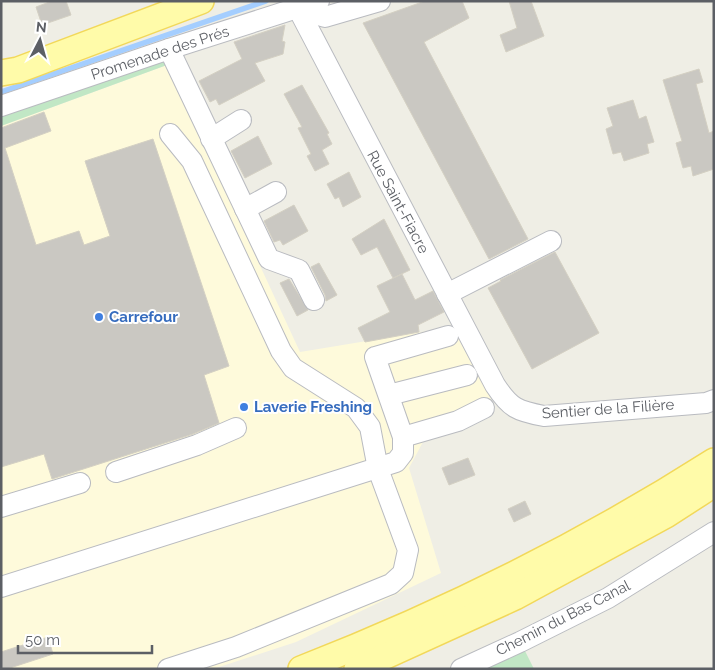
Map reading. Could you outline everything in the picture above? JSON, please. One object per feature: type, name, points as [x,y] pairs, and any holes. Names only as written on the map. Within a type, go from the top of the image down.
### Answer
[{"type":"main road","points":[[1,73],[18,70],[200,1]]},
{"type":"main road","points":[[301,669],[344,652],[504,581],[654,499],[714,461]]},
{"type":"main road","points":[[357,669],[515,597],[666,515],[714,484]]},
{"type":"street","name":"Promenade des Prés","points":[[1,106],[295,5],[319,1]]},
{"type":"street","points":[[295,5],[325,17],[380,1]]},
{"type":"street","name":"Rue Saint-Fiacre","points":[[295,5],[494,385],[506,402]]},
{"type":"street","points":[[170,48],[211,139],[269,259],[298,270],[314,300]]},
{"type":"street","points":[[211,139],[241,120]]},
{"type":"street","points":[[168,669],[236,647],[391,584],[404,573],[408,550],[378,468],[370,427],[356,408],[293,368],[281,351],[192,161],[170,134]]},
{"type":"street","points":[[245,209],[276,192]]},
{"type":"street","points":[[447,294],[551,241]]},
{"type":"street","points":[[1,587],[396,462],[403,453],[403,437],[375,357],[448,336]]},
{"type":"street","points":[[389,395],[467,375]]},
{"type":"street","name":"Sentier de la Filière","points":[[506,402],[523,412],[544,416],[714,400]]},
{"type":"street","points":[[403,437],[458,422],[484,408]]},
{"type":"street","points":[[116,472],[197,445],[236,428]]},
{"type":"street","points":[[1,507],[80,483]]},
{"type":"street","name":"Chemin du Bas Canal","points":[[461,669],[608,598],[714,532]]},
{"type":"shaded area","points":[[167,65],[300,352],[452,327],[492,401],[474,423],[424,440],[409,468],[441,573],[296,642],[213,669],[1,669],[1,126]]},
{"type":"green space","points":[[162,61],[167,65],[1,126],[1,117]]},
{"type":"green space","points":[[524,649],[534,669],[477,669]]},
{"type":"building","points":[[52,1],[66,1],[71,15],[42,25],[36,7]]},
{"type":"building","points":[[425,1],[462,1],[469,18],[424,42],[528,239],[489,259],[363,23]]},
{"type":"building","points":[[509,1],[531,1],[544,36],[506,52],[500,35],[517,28]]},
{"type":"building","points":[[285,25],[282,41],[285,42],[283,54],[255,63],[265,81],[219,105],[216,99],[210,102],[199,81],[242,59],[234,42]]},
{"type":"building","points":[[699,69],[703,82],[696,84],[709,133],[714,131],[714,169],[693,176],[691,166],[683,168],[676,143],[682,141],[663,80]]},
{"type":"building","points":[[302,85],[329,133],[327,134],[332,144],[322,150],[329,164],[315,171],[307,156],[311,154],[298,128],[302,127],[284,94]]},
{"type":"building","points":[[633,100],[639,119],[646,116],[654,142],[647,144],[649,153],[624,161],[621,152],[613,154],[606,129],[613,126],[607,108]]},
{"type":"building","name":"Carrefour","points":[[44,112],[51,131],[5,148],[36,245],[79,231],[84,245],[110,236],[85,161],[153,139],[229,366],[204,375],[219,423],[193,434],[52,479],[44,454],[1,467],[1,128]]},
{"type":"building","points":[[258,136],[272,164],[245,178],[231,151]]},
{"type":"building","points":[[349,172],[361,197],[343,207],[339,197],[335,199],[327,184]]},
{"type":"building","points":[[294,205],[308,231],[283,245],[280,240],[274,242],[264,221]]},
{"type":"building","points":[[384,219],[410,270],[393,278],[377,247],[361,255],[352,239]]},
{"type":"building","points":[[555,252],[599,333],[532,369],[488,288]]},
{"type":"building","points":[[319,263],[337,295],[326,301],[325,295],[311,267]]},
{"type":"building","points":[[402,274],[415,300],[433,291],[444,312],[418,325],[419,332],[365,342],[358,328],[390,312],[377,286]]},
{"type":"building","points":[[289,279],[308,310],[297,316],[280,283]]},
{"type":"building","points":[[468,458],[475,475],[449,485],[442,468]]},
{"type":"building","points":[[525,501],[531,514],[514,522],[508,509]]},
{"type":"building","points":[[48,637],[53,654],[7,669],[1,669],[1,652]]},
{"type":"waterway","points":[[1,92],[266,1]]},
{"type":"place","name":"Carrefour","points":[[99,317]]},
{"type":"place","name":"Laverie Freshing","points":[[244,407]]}]
